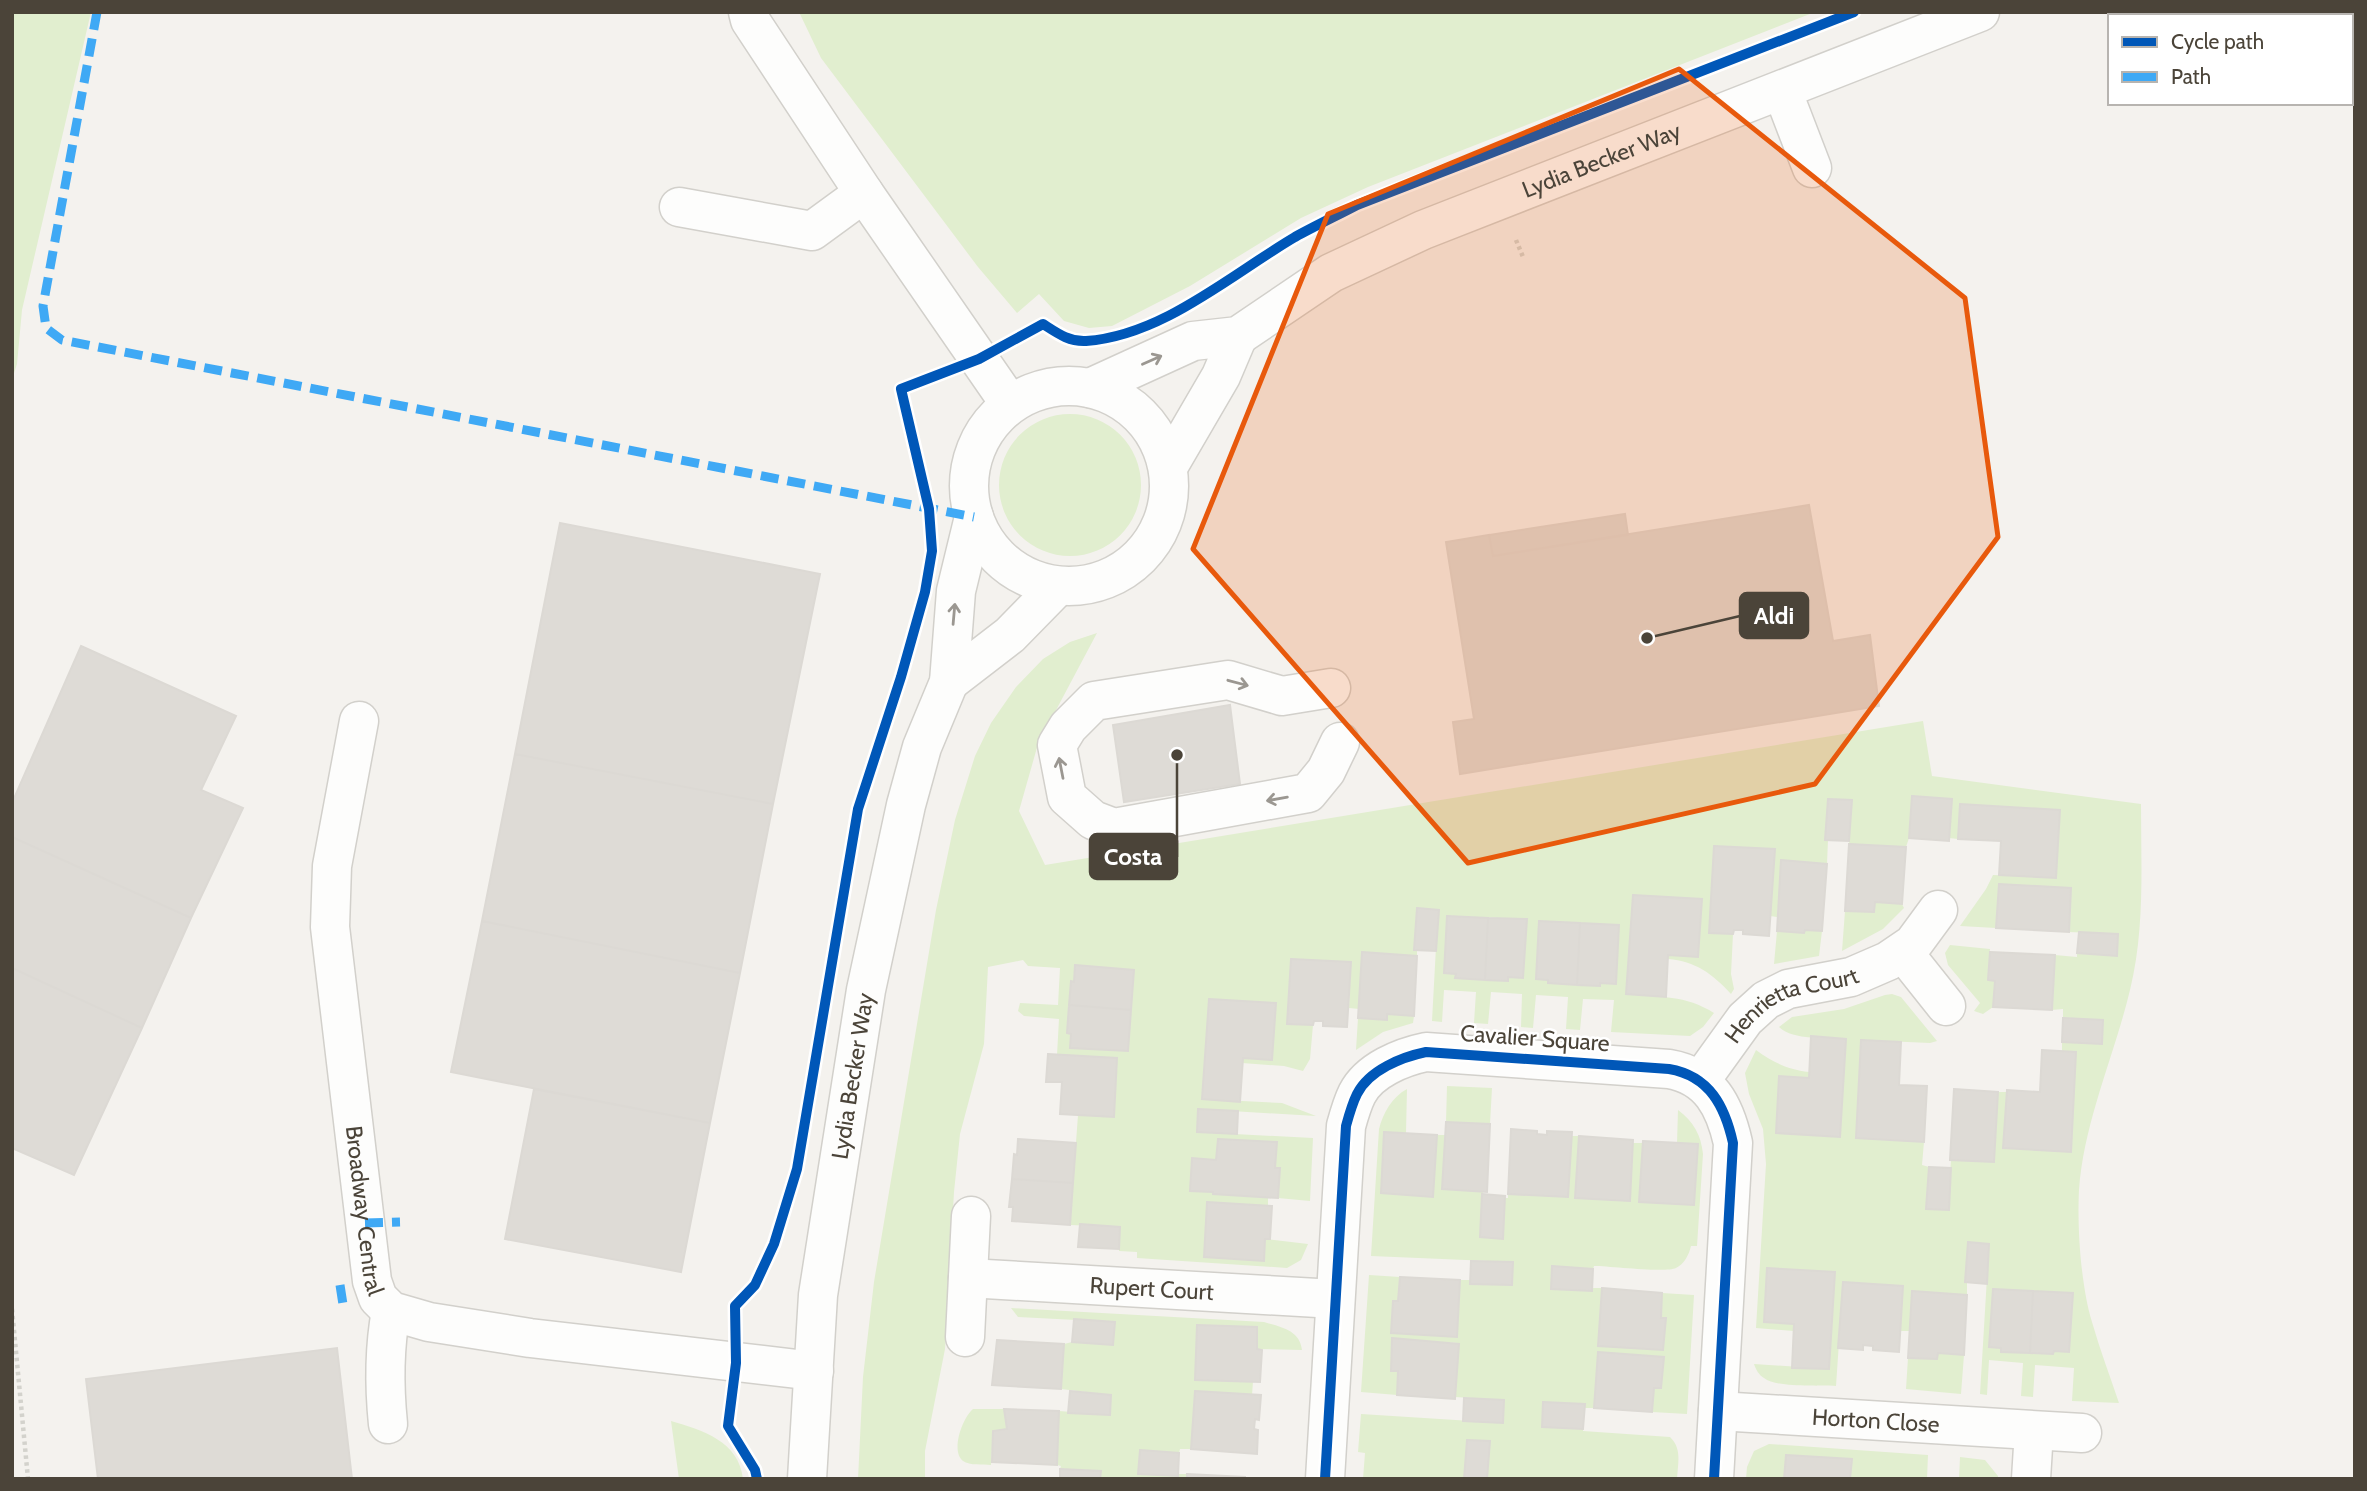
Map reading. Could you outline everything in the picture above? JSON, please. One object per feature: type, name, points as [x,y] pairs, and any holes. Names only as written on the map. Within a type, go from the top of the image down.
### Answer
[{"type":"street","points":[[748,12],[750,20],[863,193],[1010,404]]},
{"type":"street","name":"Lydia Becker Way","points":[[1090,388],[1193,341],[1238,336],[1331,273],[1423,230],[1980,12]]},
{"type":"street","points":[[1782,90],[1812,168]]},
{"type":"street","points":[[679,207],[812,231],[863,193]]},
{"type":"street","points":[[1168,467],[1221,376],[1238,336]]},
{"type":"street","points":[[1062,385],[1090,388],[1118,398],[1141,415],[1158,439],[1168,467],[1170,488],[1167,510],[1158,533],[1143,553],[1125,569],[1102,580],[1058,586],[1030,578],[1006,564],[986,543],[974,517],[968,486],[973,454],[988,426],[1010,404],[1035,391],[1062,385]]},
{"type":"street","name":"Lydia Becker Way","points":[[807,1479],[818,1295],[866,989],[906,806],[922,747],[949,682],[956,591],[974,517]]},
{"type":"street","name":"Lydia Becker Way","points":[[949,682],[1010,635],[1058,586]]},
{"type":"street","points":[[1331,688],[1282,696],[1228,680],[1094,701],[1068,727],[1057,745],[1067,797],[1093,820],[1114,828],[1308,793],[1326,771],[1340,742]]},
{"type":"street","name":"Broadway Central","points":[[359,722],[332,866],[330,927],[372,1281],[378,1298],[391,1311],[429,1322],[530,1338],[814,1371]]},
{"type":"street","name":"Henrietta Court","points":[[1701,1080],[1745,1019],[1766,1000],[1788,989],[1851,977],[1903,952],[1913,944],[1937,910]]},
{"type":"street","points":[[1903,952],[1946,1006]]},
{"type":"street","name":"Cavalier Square","points":[[1325,1479],[1346,1126],[1358,1092],[1380,1071],[1403,1058],[1426,1052],[1662,1068],[1681,1071],[1701,1080]]},
{"type":"street","points":[[1701,1080],[1724,1109],[1733,1143],[1714,1479]]},
{"type":"street","points":[[965,1337],[971,1216]]},
{"type":"street","name":"Rupert Court","points":[[968,1278],[1335,1299]]},
{"type":"street","points":[[388,1424],[384,1367],[385,1342],[391,1311]]},
{"type":"street","name":"Horton Close","points":[[1718,1411],[2082,1433]]},
{"type":"street","points":[[2031,1479],[2034,1432]]},
{"type":"path","points":[[1516,239],[1522,257]]},
{"type":"path","points":[[12,1309],[28,1479]]},
{"type":"highlighted area","points":[[1679,69],[1965,298],[1998,537],[1815,784],[1468,863],[1193,549],[1328,214]]},
{"type":"green space","points":[[12,12],[91,12],[22,310],[17,364],[12,379]]},
{"type":"green space","points":[[799,12],[1815,12],[1368,187],[1301,218],[1190,286],[1112,326],[1089,328],[1064,321],[1039,294],[1017,313],[978,267],[821,58]]},
{"type":"green space","points":[[1070,414],[1097,420],[1120,435],[1135,458],[1141,485],[1135,512],[1120,535],[1097,550],[1070,556],[1043,550],[1020,535],[1005,512],[999,485],[1005,458],[1020,435],[1043,420]]},
{"type":"green space","points":[[1097,633],[1038,744],[1019,811],[1045,865],[1923,721],[1932,776],[2141,804],[2141,897],[2135,967],[2087,1139],[2079,1190],[2079,1239],[2088,1308],[2119,1403],[2072,1401],[2074,1368],[2035,1365],[2033,1397],[2021,1396],[2023,1363],[1989,1360],[1987,1395],[1980,1394],[1989,1244],[1968,1243],[1965,1281],[1967,1295],[1913,1292],[1910,1331],[1900,1331],[1903,1286],[1843,1283],[1836,1386],[1770,1381],[1759,1374],[1754,1364],[1829,1369],[1835,1272],[1768,1268],[1764,1322],[1794,1324],[1794,1331],[1756,1328],[1766,1164],[1763,1129],[1749,1094],[1745,1073],[1756,1050],[1781,1065],[1809,1072],[1809,1078],[1840,1137],[1846,1039],[1811,1038],[1779,1027],[1792,1017],[1844,1009],[1885,995],[1901,997],[1937,1041],[1862,1040],[1856,1138],[1924,1142],[1922,1165],[1929,1167],[1926,1209],[1948,1210],[1951,1160],[1994,1162],[1998,1092],[2007,1092],[2004,1148],[2071,1151],[2076,1053],[2062,1052],[2062,1042],[2102,1044],[2063,1018],[2063,1009],[2052,1010],[2055,955],[2077,957],[2077,953],[2117,956],[2118,934],[2069,932],[2071,888],[1999,884],[1996,928],[1960,926],[1993,875],[2055,877],[2059,810],[1960,804],[1958,839],[1949,838],[1952,799],[1912,796],[1906,847],[1849,844],[1851,801],[1828,799],[1827,864],[1782,861],[1777,917],[1770,916],[1774,849],[1714,846],[1709,932],[1733,934],[1731,974],[1734,989],[1731,994],[1703,970],[1687,962],[1668,959],[1633,896],[1626,994],[1683,1000],[1714,1013],[1703,1027],[1690,1036],[1611,1032],[1614,1000],[1583,999],[1580,1030],[1566,1029],[1568,997],[1536,995],[1533,1028],[1521,1027],[1522,994],[1491,992],[1488,1024],[1474,1023],[1476,992],[1444,990],[1442,1022],[1432,1021],[1438,910],[1417,908],[1414,949],[1417,950],[1417,956],[1362,953],[1359,1009],[1349,1008],[1351,963],[1291,959],[1287,1024],[1313,1025],[1310,1059],[1303,1071],[1284,1066],[1242,1063],[1243,1058],[1272,1060],[1276,1003],[1209,999],[1202,1099],[1282,1103],[1316,1116],[1198,1109],[1197,1132],[1313,1138],[1310,1201],[1278,1198],[1280,1168],[1275,1168],[1276,1142],[1218,1139],[1216,1160],[1192,1159],[1190,1191],[1268,1198],[1268,1206],[1207,1202],[1204,1256],[1264,1260],[1265,1239],[1308,1244],[1301,1260],[1287,1268],[1137,1258],[1137,1252],[1119,1251],[1120,1227],[1070,1225],[1078,1115],[1114,1117],[1117,1058],[1057,1055],[1059,1019],[1024,1016],[1018,1011],[1020,1003],[1058,1005],[1060,968],[1028,966],[1023,960],[988,967],[984,1044],[960,1134],[945,1349],[925,1451],[925,1479],[858,1479],[863,1377],[874,1282],[936,910],[955,820],[975,756],[991,723],[1016,687],[1043,659],[1070,642]],"holes":[[[1447,916],[1527,919],[1523,978],[1508,977],[1507,981],[1456,978],[1456,974],[1444,973]],[[1539,921],[1619,925],[1615,984],[1600,983],[1599,986],[1548,983],[1548,980],[1536,979]],[[1134,970],[1127,1051],[1070,1048],[1071,1034],[1067,1033],[1071,982]],[[1993,1289],[2073,1293],[2069,1351],[2054,1351],[2053,1354],[1990,1347]]]},
{"type":"green space","points":[[1875,902],[1902,904],[1904,908],[1883,929],[1842,951],[1845,911],[1874,912]]},
{"type":"green space","points":[[1805,930],[1822,931],[1819,956],[1774,964],[1777,931],[1804,933]]},
{"type":"green space","points":[[1950,945],[1990,949],[1988,980],[1995,981],[1993,1007],[1983,1014],[1974,1011],[1980,1003],[1948,965],[1945,953]]},
{"type":"green space","points":[[1387,1014],[1414,1016],[1413,1023],[1383,1032],[1356,1050],[1358,1018],[1386,1020]]},
{"type":"green space","points":[[1447,1086],[1492,1088],[1490,1124],[1446,1122]]},
{"type":"green space","points":[[1407,1089],[1406,1133],[1384,1132],[1381,1193],[1433,1196],[1437,1135],[1445,1135],[1442,1189],[1483,1191],[1480,1237],[1503,1238],[1505,1198],[1508,1198],[1508,1194],[1568,1197],[1572,1136],[1579,1136],[1575,1198],[1629,1200],[1633,1143],[1643,1143],[1639,1201],[1697,1144],[1677,1143],[1678,1110],[1692,1124],[1703,1154],[1697,1246],[1691,1246],[1684,1262],[1676,1268],[1661,1270],[1553,1266],[1551,1289],[1591,1291],[1592,1288],[1602,1288],[1663,1350],[1666,1319],[1661,1318],[1662,1293],[1694,1295],[1687,1414],[1652,1412],[1654,1388],[1661,1388],[1663,1357],[1598,1352],[1594,1408],[1584,1408],[1584,1404],[1543,1402],[1542,1426],[1670,1437],[1678,1451],[1677,1479],[1487,1479],[1490,1441],[1468,1440],[1464,1479],[1363,1479],[1365,1453],[1358,1452],[1361,1414],[1503,1423],[1504,1400],[1455,1397],[1458,1343],[1393,1339],[1391,1370],[1398,1371],[1397,1395],[1361,1392],[1369,1275],[1400,1277],[1398,1301],[1393,1301],[1391,1333],[1456,1337],[1460,1280],[1470,1280],[1471,1284],[1512,1285],[1513,1262],[1371,1256],[1379,1129],[1389,1106]]},
{"type":"green space","points":[[1011,1308],[1264,1322],[1294,1334],[1302,1350],[1257,1349],[1257,1327],[1252,1395],[1195,1391],[1191,1449],[1180,1449],[1179,1453],[1140,1450],[1139,1474],[1187,1474],[1187,1479],[1100,1479],[1100,1471],[1060,1469],[1061,1466],[1057,1465],[1059,1411],[1109,1415],[1111,1395],[1061,1389],[1064,1344],[1072,1342],[1113,1345],[1115,1322],[1018,1317]]},
{"type":"green space","points":[[1938,1353],[1964,1355],[1961,1394],[1906,1389],[1908,1358],[1937,1359]]},
{"type":"green space","points":[[973,1409],[1004,1409],[1007,1429],[993,1431],[991,1465],[969,1464],[959,1456],[959,1434]]},
{"type":"green space","points":[[671,1421],[706,1433],[727,1446],[740,1466],[743,1479],[679,1479]]},
{"type":"green space","points":[[1769,1444],[1928,1455],[1927,1479],[1850,1479],[1851,1459],[1786,1455],[1784,1479],[1746,1479],[1747,1467],[1754,1451]]},
{"type":"green space","points":[[1960,1457],[1985,1460],[1998,1479],[1959,1479]]},
{"type":"building","points":[[1809,505],[1833,641],[1870,635],[1879,706],[1460,774],[1453,722],[1474,719],[1446,542],[1489,535],[1493,556]]},
{"type":"building","points":[[1625,514],[1628,535],[1493,556],[1489,535]]},
{"type":"building","points":[[560,523],[820,574],[773,804],[515,754]]},
{"type":"building","points":[[81,646],[236,716],[201,790],[243,808],[191,918],[12,837],[12,803]]},
{"type":"building","points":[[1230,705],[1240,784],[1124,802],[1113,725]]},
{"type":"building","points":[[515,754],[773,804],[740,973],[482,921]]},
{"type":"building","points":[[1912,796],[1952,799],[1949,841],[1909,838]]},
{"type":"building","points":[[1828,799],[1852,800],[1849,841],[1825,840]]},
{"type":"building","points":[[1960,804],[2060,810],[2056,878],[1999,875],[2001,841],[1958,839]]},
{"type":"building","points":[[12,837],[191,918],[142,1028],[12,968]]},
{"type":"building","points":[[1849,844],[1906,847],[1902,904],[1875,902],[1874,912],[1845,911]]},
{"type":"building","points":[[1714,846],[1775,849],[1769,936],[1743,934],[1743,930],[1734,930],[1733,934],[1709,933]]},
{"type":"building","points":[[1781,860],[1827,864],[1822,931],[1777,931]]},
{"type":"building","points":[[1999,884],[2071,888],[2069,932],[1996,928]]},
{"type":"building","points":[[1633,895],[1702,899],[1698,957],[1668,955],[1666,997],[1626,994]]},
{"type":"building","points":[[1417,908],[1439,910],[1436,951],[1414,950]]},
{"type":"building","points":[[1447,916],[1488,918],[1485,980],[1455,978],[1456,974],[1444,973]]},
{"type":"building","points":[[1488,918],[1527,919],[1523,978],[1508,977],[1508,981],[1485,980]]},
{"type":"building","points":[[482,921],[740,973],[710,1123],[451,1072]]},
{"type":"building","points":[[1539,921],[1580,923],[1577,985],[1548,983],[1548,980],[1536,979]]},
{"type":"building","points":[[1580,923],[1619,925],[1616,984],[1577,985]]},
{"type":"building","points":[[2079,932],[2118,934],[2117,956],[2077,953]]},
{"type":"building","points":[[1362,952],[1417,956],[1414,1016],[1387,1014],[1387,1020],[1358,1018]]},
{"type":"building","points":[[1990,952],[2055,955],[2052,1010],[1993,1007],[1995,981],[1988,980]]},
{"type":"building","points":[[1291,959],[1351,962],[1347,1027],[1323,1026],[1323,1021],[1314,1021],[1313,1025],[1287,1024]]},
{"type":"building","points":[[1075,965],[1134,970],[1131,1010],[1069,1005]]},
{"type":"building","points":[[12,968],[142,1028],[74,1175],[12,1148]]},
{"type":"building","points":[[1209,999],[1276,1003],[1272,1060],[1243,1058],[1240,1102],[1202,1099]]},
{"type":"building","points":[[1069,1005],[1131,1010],[1128,1051],[1070,1048],[1071,1034],[1067,1033]]},
{"type":"building","points":[[2063,1018],[2103,1020],[2102,1044],[2062,1042]]},
{"type":"building","points":[[1811,1036],[1846,1039],[1840,1137],[1776,1133],[1779,1076],[1809,1078]]},
{"type":"building","points":[[1861,1040],[1901,1042],[1899,1085],[1927,1086],[1924,1142],[1856,1138]]},
{"type":"building","points":[[2042,1050],[2076,1052],[2071,1152],[2003,1148],[2007,1090],[2040,1092]]},
{"type":"building","points":[[1048,1054],[1117,1058],[1114,1117],[1060,1114],[1062,1082],[1046,1082]]},
{"type":"building","points":[[534,1089],[710,1123],[681,1272],[505,1239]]},
{"type":"building","points":[[1954,1089],[1998,1092],[1994,1162],[1950,1160]]},
{"type":"building","points":[[1198,1109],[1238,1111],[1237,1134],[1197,1132]]},
{"type":"building","points":[[1446,1122],[1490,1124],[1487,1192],[1442,1189]]},
{"type":"building","points":[[1511,1129],[1537,1131],[1537,1134],[1547,1135],[1547,1131],[1572,1132],[1568,1197],[1508,1194]]},
{"type":"building","points":[[1384,1132],[1437,1135],[1433,1197],[1381,1193]]},
{"type":"building","points":[[1579,1136],[1633,1140],[1630,1201],[1575,1198]]},
{"type":"building","points":[[1018,1139],[1076,1143],[1073,1183],[1012,1179]]},
{"type":"building","points":[[1218,1139],[1277,1142],[1275,1168],[1280,1168],[1278,1198],[1190,1191],[1192,1158],[1216,1160]]},
{"type":"building","points":[[1643,1141],[1698,1144],[1694,1205],[1639,1202]]},
{"type":"building","points":[[1929,1167],[1951,1168],[1949,1210],[1926,1209]]},
{"type":"building","points":[[1012,1179],[1073,1183],[1070,1225],[1012,1221],[1013,1207],[1009,1207]]},
{"type":"building","points":[[1482,1194],[1505,1196],[1503,1239],[1480,1237]]},
{"type":"building","points":[[1207,1202],[1272,1206],[1270,1239],[1265,1239],[1264,1261],[1204,1257]]},
{"type":"building","points":[[1080,1224],[1120,1227],[1119,1249],[1078,1247]]},
{"type":"building","points":[[1968,1242],[1989,1244],[1987,1284],[1965,1282]]},
{"type":"building","points":[[1471,1261],[1513,1262],[1512,1285],[1470,1284]]},
{"type":"building","points":[[1552,1266],[1593,1269],[1592,1291],[1551,1289]]},
{"type":"building","points":[[1767,1268],[1835,1272],[1829,1369],[1792,1368],[1794,1324],[1764,1322]]},
{"type":"building","points":[[1400,1277],[1460,1280],[1457,1337],[1391,1333],[1393,1301],[1398,1301]]},
{"type":"building","points":[[1843,1282],[1903,1286],[1899,1352],[1873,1350],[1873,1346],[1863,1345],[1863,1350],[1838,1348]]},
{"type":"building","points":[[1602,1288],[1662,1293],[1661,1318],[1666,1318],[1663,1350],[1598,1346]]},
{"type":"building","points":[[1993,1289],[2033,1291],[2030,1353],[2001,1352],[2001,1348],[1989,1347]]},
{"type":"building","points":[[1912,1291],[1967,1295],[1964,1355],[1938,1353],[1937,1359],[1908,1358]]},
{"type":"building","points":[[2033,1291],[2073,1293],[2069,1352],[2030,1353]]},
{"type":"building","points":[[1074,1319],[1115,1322],[1113,1345],[1072,1342]]},
{"type":"building","points":[[1197,1325],[1257,1327],[1257,1349],[1262,1350],[1260,1382],[1195,1380]]},
{"type":"building","points":[[1392,1338],[1459,1344],[1455,1399],[1397,1395],[1398,1371],[1391,1371]]},
{"type":"building","points":[[997,1340],[1064,1344],[1061,1389],[992,1385]]},
{"type":"building","points":[[337,1348],[352,1479],[98,1479],[86,1379]]},
{"type":"building","points":[[1598,1352],[1664,1357],[1661,1388],[1654,1388],[1652,1412],[1594,1408]]},
{"type":"building","points":[[1070,1391],[1111,1395],[1110,1415],[1068,1413]]},
{"type":"building","points":[[1195,1391],[1261,1395],[1259,1420],[1255,1419],[1254,1429],[1258,1430],[1257,1454],[1191,1449]]},
{"type":"building","points":[[1464,1398],[1504,1400],[1503,1423],[1463,1421]]},
{"type":"building","points":[[1543,1402],[1585,1404],[1583,1429],[1542,1427]]},
{"type":"building","points":[[1004,1409],[1059,1411],[1057,1465],[992,1462],[993,1431],[1007,1429]]},
{"type":"building","points":[[1467,1440],[1490,1441],[1487,1479],[1464,1479]]},
{"type":"building","points":[[1140,1450],[1179,1453],[1178,1476],[1138,1474]]},
{"type":"building","points":[[1786,1455],[1852,1459],[1850,1479],[1784,1479]]},
{"type":"building","points":[[1060,1469],[1101,1471],[1100,1479],[1060,1479]]},
{"type":"building","points":[[1187,1474],[1245,1477],[1245,1479],[1187,1479]]},
{"type":"marked path","points":[[97,12],[43,306],[46,328],[62,340],[974,517]]},
{"type":"marked path","points":[[365,1223],[400,1222]]},
{"type":"marked path","points":[[340,1285],[344,1311]]},
{"type":"cycle path","points":[[757,1479],[755,1470],[728,1426],[736,1363],[735,1306],[755,1285],[774,1244],[797,1169],[858,809],[901,677],[925,592],[932,551],[929,509],[901,389],[979,359],[1043,324],[1063,336],[1080,341],[1114,337],[1142,328],[1195,301],[1295,237],[1357,205],[1854,12]]},
{"type":"cycle path","points":[[1325,1479],[1346,1126],[1357,1094],[1369,1078],[1397,1061],[1426,1052],[1669,1069],[1695,1078],[1713,1095],[1725,1117],[1733,1143],[1714,1479]]},
{"type":"place","name":"Aldi","points":[[1647,638]]},
{"type":"place","name":"Costa","points":[[1177,755]]}]
